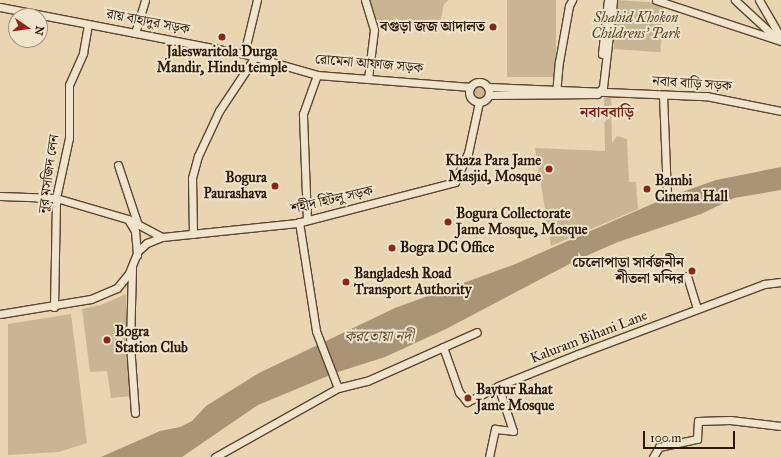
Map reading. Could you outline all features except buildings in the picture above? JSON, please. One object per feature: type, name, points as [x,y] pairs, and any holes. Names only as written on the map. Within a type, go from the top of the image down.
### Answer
[{"type":"street","points":[[135,33],[145,0]]},
{"type":"street","points":[[244,54],[258,0]]},
{"type":"street","points":[[365,0],[374,30],[368,80]]},
{"type":"street","points":[[556,93],[558,62],[569,6],[572,0]]},
{"type":"street","points":[[593,90],[599,83],[608,0]]},
{"type":"street","points":[[601,91],[614,0]]},
{"type":"street","points":[[656,0],[665,1],[780,40]]},
{"type":"street","points":[[735,0],[780,40]]},
{"type":"street","points":[[759,0],[780,40]]},
{"type":"street","name":"রায় বাহাদুর সড়ক","points":[[0,7],[244,54]]},
{"type":"street","name":"নূর মসজিদ লেন","points":[[54,307],[56,198],[69,138],[69,84],[83,52],[88,24]]},
{"type":"street","name":"রোমেনা আফাজ সড়ক","points":[[244,54],[317,75],[471,87]]},
{"type":"street","points":[[193,234],[192,178],[198,156],[219,111],[255,56]]},
{"type":"street","points":[[307,220],[303,114],[317,75]]},
{"type":"street","points":[[480,82],[488,87],[489,95],[479,102],[470,95],[471,87],[480,82]]},
{"type":"street","name":"নবাব বাড়ি সড়ক","points":[[488,87],[592,96],[601,91]]},
{"type":"street","name":"নবাব বাড়ি সড়ক","points":[[489,95],[556,93],[593,90],[663,95],[706,96],[781,111]]},
{"type":"street","points":[[663,95],[667,193]]},
{"type":"street","name":"শহীদ হিটলু সড়ক","points":[[136,257],[146,243],[162,237],[299,222],[455,182],[468,153],[479,102]]},
{"type":"street","points":[[118,165],[138,225]]},
{"type":"street","points":[[0,196],[56,198],[128,219],[162,237]]},
{"type":"street","points":[[0,314],[54,307],[91,299],[116,288],[132,266],[136,257],[135,231],[128,219]]},
{"type":"street","points":[[299,222],[316,331],[338,388]]},
{"type":"street","points":[[132,266],[130,344],[135,412]]},
{"type":"street","points":[[687,276],[697,309]]},
{"type":"street","name":"Kaluram Bihani Lane","points":[[443,347],[465,402],[498,386],[697,309],[764,284],[781,282]]},
{"type":"street","points":[[215,457],[338,388],[367,381],[477,332]]},
{"type":"street","points":[[490,457],[495,429],[513,432],[498,386]]},
{"type":"street","points":[[653,457],[659,447],[697,439],[698,421],[730,420],[781,426]]},
{"type":"green space","points":[[368,0],[449,0],[444,4],[439,29],[376,21]]},
{"type":"green space","points":[[507,0],[556,0],[556,77],[507,77]]},
{"type":"green space","name":"Shahid Khokon Childrens' Park","points":[[617,0],[664,3],[660,52],[614,49]]},
{"type":"green space","points":[[479,84],[485,86],[487,92],[485,98],[479,100],[473,98],[471,92],[473,86]]},
{"type":"green space","points":[[604,92],[611,92],[612,143],[617,136],[627,139],[629,182],[636,182],[638,209],[551,246],[535,148],[605,151]]},
{"type":"green space","name":"Bogra Station Club","points":[[126,294],[132,396],[111,398],[107,371],[90,372],[82,309],[101,305]]},
{"type":"green space","points":[[71,314],[87,443],[59,452],[8,455],[8,324]]},
{"type":"water","name":"করতোয়া নদী","points":[[781,167],[781,190],[734,198],[701,214],[618,242],[577,260],[446,329],[385,357],[335,373],[258,405],[182,457],[101,457],[160,431],[180,427],[192,421],[206,406],[259,373],[395,308],[513,265],[668,197],[716,180]]},
{"type":"place","name":"বগুড়া জজ আদালত","points":[[493,27]]},
{"type":"place","name":"Jaleswaritola Durga Mandir, Hindu temple","points":[[222,37]]},
{"type":"place","name":"Khaza Para Jame Masjid, Mosque","points":[[549,169]]},
{"type":"place","name":"Bogura Paurashava","points":[[275,186]]},
{"type":"place","name":"Bambi Cinema Hall","points":[[647,189]]},
{"type":"place","name":"Bogura Collectorate Jame Mosque, Mosque","points":[[448,222]]},
{"type":"place","name":"Bogra DC Office","points":[[392,248]]},
{"type":"place","name":"চেলোপাড়া সার্বজনীন শীতলা মন্দির","points":[[692,271]]},
{"type":"place","name":"Bangladesh Road Transport Authority","points":[[346,282]]},
{"type":"place","name":"Bogra Station Club","points":[[107,340]]},
{"type":"place","name":"Baytur Rahat Jame Mosque","points":[[468,398]]},
{"type":"district","name":"নবাববাড়ি","points":[[607,113]]}]
